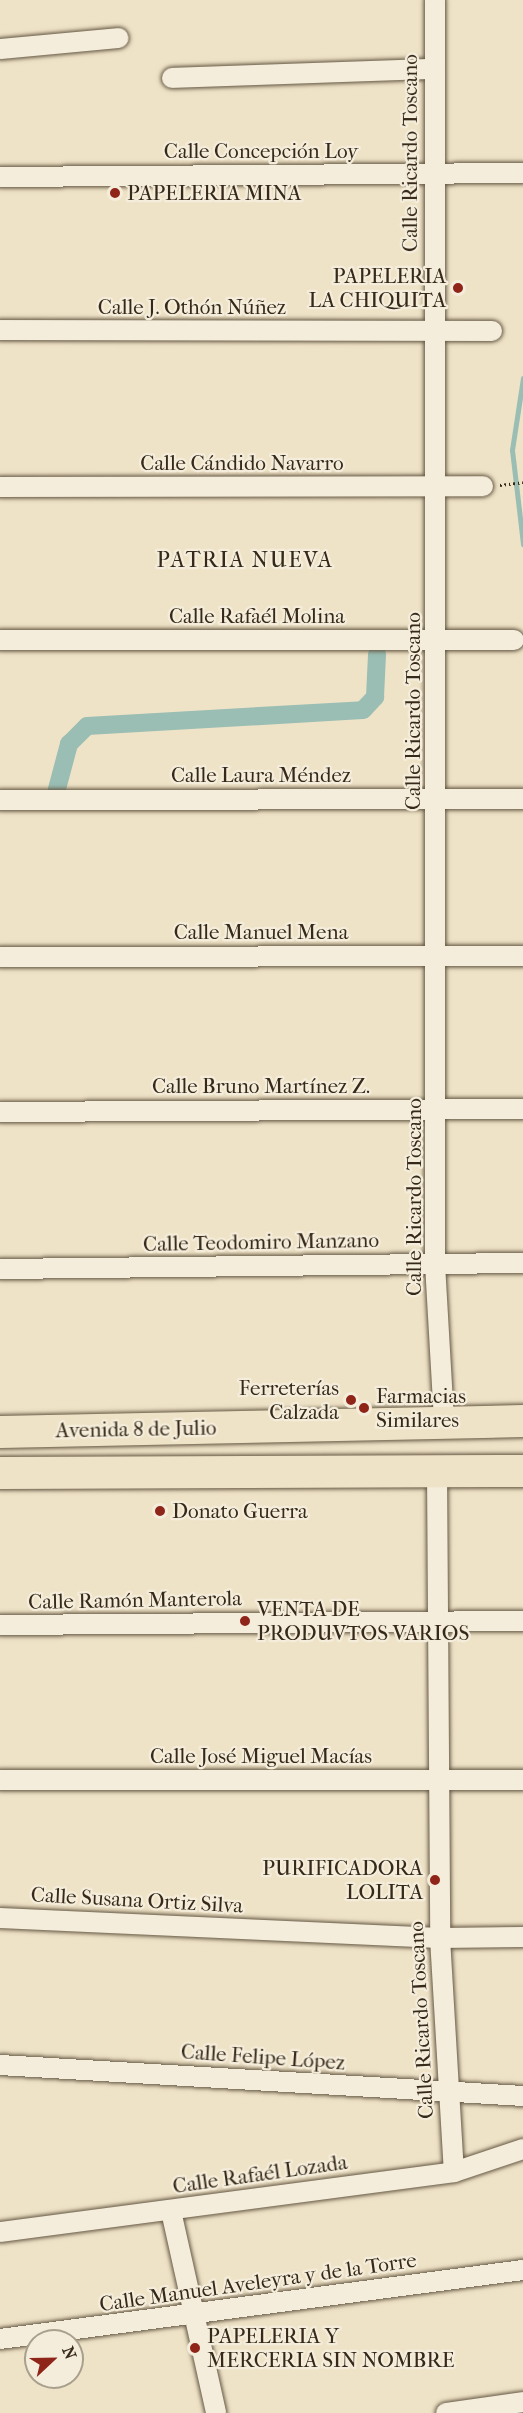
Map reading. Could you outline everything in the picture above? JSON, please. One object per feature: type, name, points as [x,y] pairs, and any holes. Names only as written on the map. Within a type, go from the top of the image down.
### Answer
[{"type":"main road","name":"Avenida 8 de Julio","points":[[0,1432],[523,1421]]},
{"type":"main road","name":"Avenida 8 de Julio","points":[[0,1473],[523,1471]]},
{"type":"street","name":"Calle Ricardo Toscano","points":[[435,0],[433,174],[438,798],[436,956],[438,1108],[435,1264],[444,1421]]},
{"type":"street","points":[[0,49],[118,38]]},
{"type":"street","points":[[172,78],[433,69]]},
{"type":"street","name":"Calle Concepción Loy","points":[[0,177],[523,173]]},
{"type":"street","name":"Calle J. Othón Núñez","points":[[0,330],[492,332]]},
{"type":"street","name":"Calle Cándido Navarro","points":[[0,487],[492,485]]},
{"type":"street","name":"Calle Rafaél Molina","points":[[0,640],[514,640]]},
{"type":"street","name":"Calle Laura Méndez","points":[[0,800],[523,799]]},
{"type":"street","name":"Calle Manuel Mena","points":[[0,957],[523,956]]},
{"type":"street","name":"Calle Bruno Martínez Z.","points":[[0,1112],[523,1109]]},
{"type":"street","name":"Calle Teodomiro Manzano","points":[[0,1269],[523,1263]]},
{"type":"street","name":"Calle Ricardo Toscano","points":[[437,1470],[440,1938],[447,2093],[454,2172]]},
{"type":"street","name":"Calle Ramón Manterola","points":[[0,1625],[523,1621]]},
{"type":"street","name":"Calle José Miguel Macías","points":[[0,1780],[523,1780]]},
{"type":"street","name":"Calle Susana Ortiz Silva","points":[[0,1918],[440,1938],[523,1936]]},
{"type":"street","name":"Calle Felipe López","points":[[0,2065],[523,2096]]},
{"type":"street","name":"Calle Rafaél Lozada","points":[[0,2232],[454,2172],[523,2149]]},
{"type":"street","points":[[171,2211],[216,2413]]},
{"type":"street","name":"Calle Manuel Aveleyra y de la Torre","points":[[0,2339],[194,2316],[523,2270]]},
{"type":"street","points":[[446,2413],[523,2402]]},
{"type":"path","points":[[492,485],[523,482]]},
{"type":"waterway","points":[[523,378],[512,450],[523,544]]},
{"type":"waterway","points":[[57,789],[69,744],[87,726],[363,710],[375,697],[377,654]]},
{"type":"place","name":"PAPELERIA MINA","points":[[115,193]]},
{"type":"place","name":"PAPELERIA LA CHIQUITA","points":[[458,288]]},
{"type":"place","name":"Ferreterías Calzada","points":[[351,1400]]},
{"type":"place","name":"Farmacias Similares","points":[[364,1408]]},
{"type":"place","name":"Donato Guerra","points":[[160,1511]]},
{"type":"place","name":"VENTA DE PRODUVTOS VARIOS","points":[[245,1621]]},
{"type":"place","name":"PURIFICADORA LOLITA","points":[[435,1880]]},
{"type":"place","name":"PAPELERIA Y MERCERIA SIN NOMBRE","points":[[195,2348]]},
{"type":"district","name":"PATRIA NUEVA","points":[[245,561]]}]
